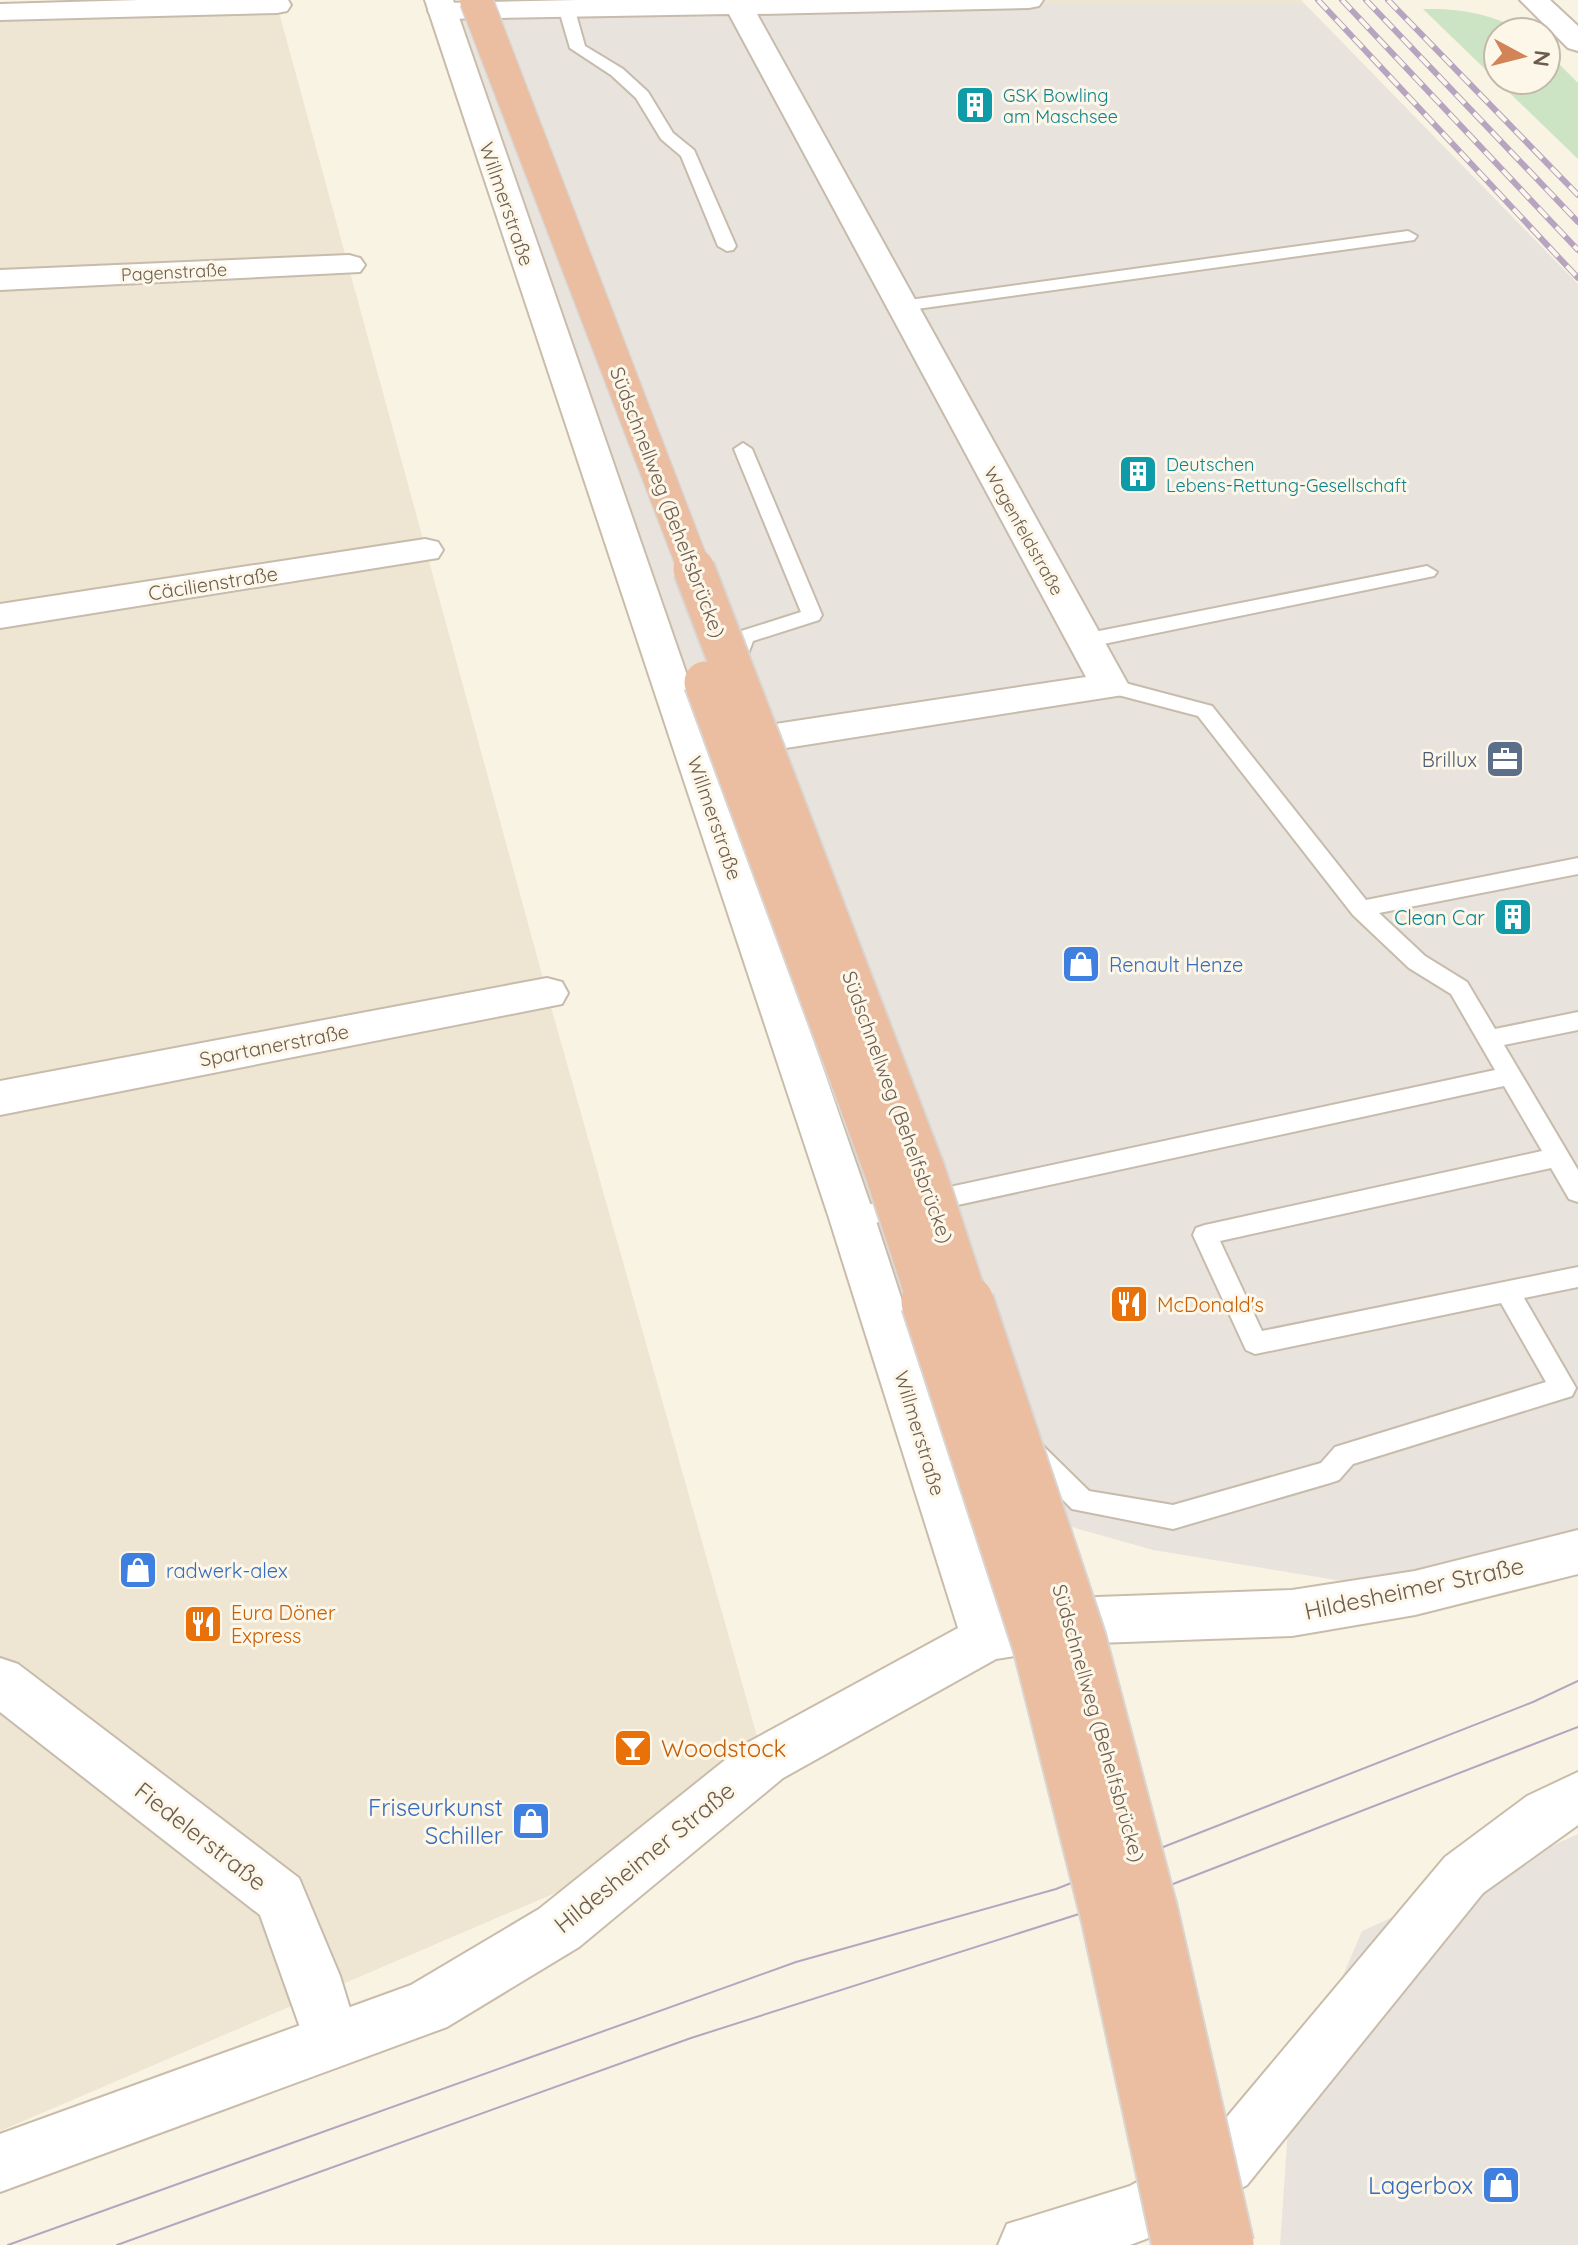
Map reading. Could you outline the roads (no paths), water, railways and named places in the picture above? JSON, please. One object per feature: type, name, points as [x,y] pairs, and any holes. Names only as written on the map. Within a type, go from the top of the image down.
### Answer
[{"type":"highway","name":"Südschnellweg (Behelfsbrücke)","points":[[452,3],[887,1176],[1039,1643],[1108,1917],[1155,2234]]},
{"type":"highway","name":"Südschnellweg (Behelfsbrücke)","points":[[452,3],[924,1170],[1079,1639],[1151,1912],[1227,2245]]},
{"type":"street","points":[[452,3],[566,7],[630,3],[738,5],[1029,0]]},
{"type":"street","points":[[1534,0],[1578,42]]},
{"type":"street","name":"Willmerstraße","points":[[452,3],[692,750],[856,1233],[987,1638]]},
{"type":"street","points":[[0,12],[277,5]]},
{"type":"street","name":"Wagenfeldstraße","points":[[738,5],[1110,686]]},
{"type":"street","name":"Pagenstraße","points":[[0,280],[349,265]]},
{"type":"street","name":"Cäcilienstraße","points":[[0,616],[425,550]]},
{"type":"street","points":[[692,750],[1110,686]]},
{"type":"street","name":"Spartanerstraße","points":[[0,1098],[547,993]]},
{"type":"street","name":"Hildesheimer Straße","points":[[0,2163],[427,2007],[559,1928],[646,1854],[764,1761],[987,1638],[1097,1620],[1292,1613],[1415,1593],[1578,1552]]},
{"type":"street","name":"Fiedelerstraße","points":[[0,1681],[280,1897],[312,1976],[332,2041]]},
{"type":"street","points":[[1028,2245],[1155,2234],[1226,2164],[1464,1875],[1546,1814],[1578,1797]]},
{"type":"lane","points":[[566,7],[578,48],[617,72],[642,95],[667,136],[688,154],[727,246]]},
{"type":"lane","points":[[902,306],[1408,236]]},
{"type":"lane","points":[[741,742],[722,694],[745,637],[812,615],[743,449]]},
{"type":"lane","points":[[1084,641],[1427,572]]},
{"type":"lane","points":[[1110,686],[1205,711],[1361,909],[1417,962],[1459,988],[1578,1192]]},
{"type":"lane","points":[[1361,909],[1578,866]]},
{"type":"lane","points":[[1490,1039],[1578,1021]]},
{"type":"lane","points":[[856,1233],[1511,1076]]},
{"type":"lane","points":[[1558,1157],[1205,1235],[1255,1343],[1578,1277]]},
{"type":"lane","points":[[856,1233],[912,1238],[957,1263],[1020,1440],[1082,1501],[1173,1517],[1330,1472],[1344,1455],[1563,1388],[1507,1291]]},
{"type":"tram line","points":[[8,2245],[796,1962],[1056,1889],[1533,1702],[1578,1681]]},
{"type":"tram line","points":[[117,2245],[691,2038],[1173,1884],[1578,1727]]},
{"type":"railway","points":[[1318,0],[1578,278]]},
{"type":"railway","points":[[1342,0],[1578,250]]},
{"type":"railway","points":[[1366,0],[1578,222]]},
{"type":"railway","points":[[1388,0],[1578,195]]},
{"type":"place","name":"GSK Bowling am Maschsee","points":[[975,105]]},
{"type":"place","name":"Deutschen Lebens-Rettung-Gesellschaft","points":[[1138,474]]},
{"type":"place","name":"Brillux","points":[[1505,759]]},
{"type":"place","name":"Clean Car","points":[[1513,917]]},
{"type":"place","name":"Renault Henze","points":[[1081,964]]},
{"type":"place","name":"McDonald's","points":[[1129,1304]]},
{"type":"place","name":"radwerk-alex","points":[[138,1570]]},
{"type":"place","name":"Eura Döner Express","points":[[203,1624]]},
{"type":"place","name":"Woodstock","points":[[633,1748]]},
{"type":"place","name":"Friseurkunst Schiller","points":[[531,1821]]},
{"type":"place","name":"Lagerbox","points":[[1501,2185]]}]
